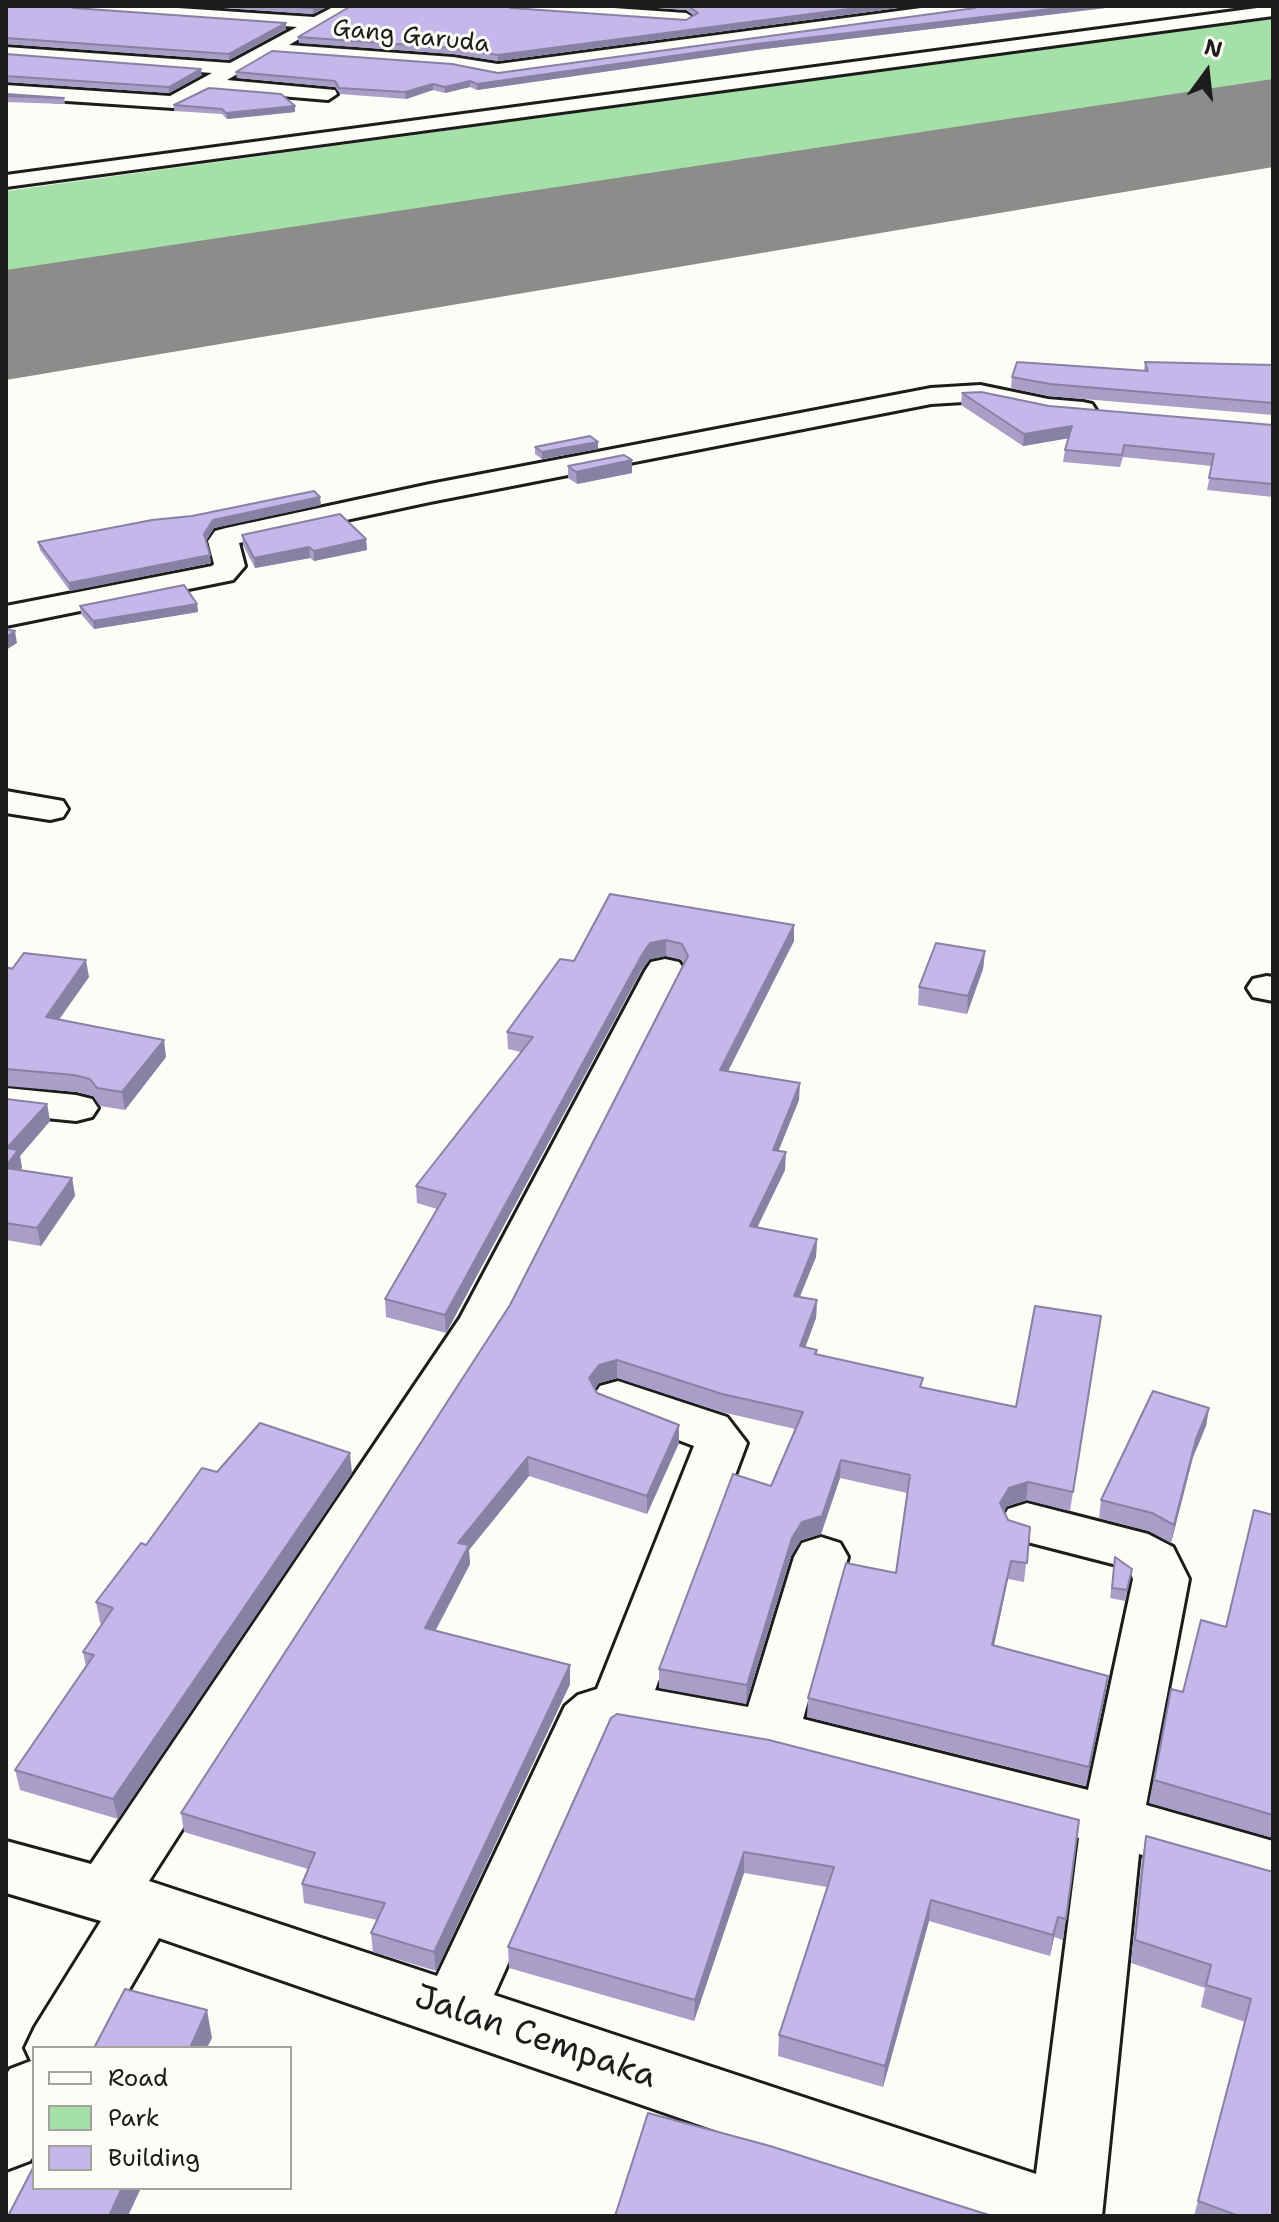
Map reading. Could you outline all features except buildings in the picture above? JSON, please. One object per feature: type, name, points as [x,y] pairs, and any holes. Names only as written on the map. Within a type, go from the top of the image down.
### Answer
[{"type":"street","points":[[75,6],[319,23]]},
{"type":"street","points":[[251,6],[342,9]]},
{"type":"street","points":[[511,6],[686,18]]},
{"type":"street","points":[[866,6],[894,16]]},
{"type":"street","name":"Gang Garuda","points":[[271,49],[453,62],[498,70],[974,6]]},
{"type":"street","points":[[172,102],[342,9]]},
{"type":"street","points":[[6,181],[1273,11]]},
{"type":"street","points":[[301,33],[348,36]]},
{"type":"street","points":[[6,52],[234,69]]},
{"type":"street","points":[[140,75],[328,94]]},
{"type":"street","points":[[6,91],[224,104]]},
{"type":"street","points":[[6,616],[222,573],[230,566],[223,541],[226,537],[430,493],[931,396],[980,393],[1048,407],[1108,412]]},
{"type":"street","points":[[6,802],[50,809]]},
{"type":"street","points":[[60,2046],[124,1900],[483,1322],[665,971]]},
{"type":"street","points":[[6,1101],[76,1108]]},
{"type":"street","points":[[618,1398],[709,1430],[721,1443],[619,1707]]},
{"type":"street","points":[[1027,1523],[1129,1548],[1154,1561],[1161,1579],[1112,1821],[1064,2216]]},
{"type":"street","points":[[769,1734],[821,1557]]},
{"type":"street","points":[[454,2011],[586,1722],[599,1711],[619,1707],[769,1734],[1112,1821],[1273,1867]]},
{"type":"street","name":"Jalan Cempaka","points":[[6,1867],[124,1900],[1064,2216]]},
{"type":"street","points":[[6,2138],[32,2094]]},
{"type":"green space","points":[[1273,17],[1273,88],[6,281],[6,191]]},
{"type":"runway","points":[[6,325],[1273,123]]}]
